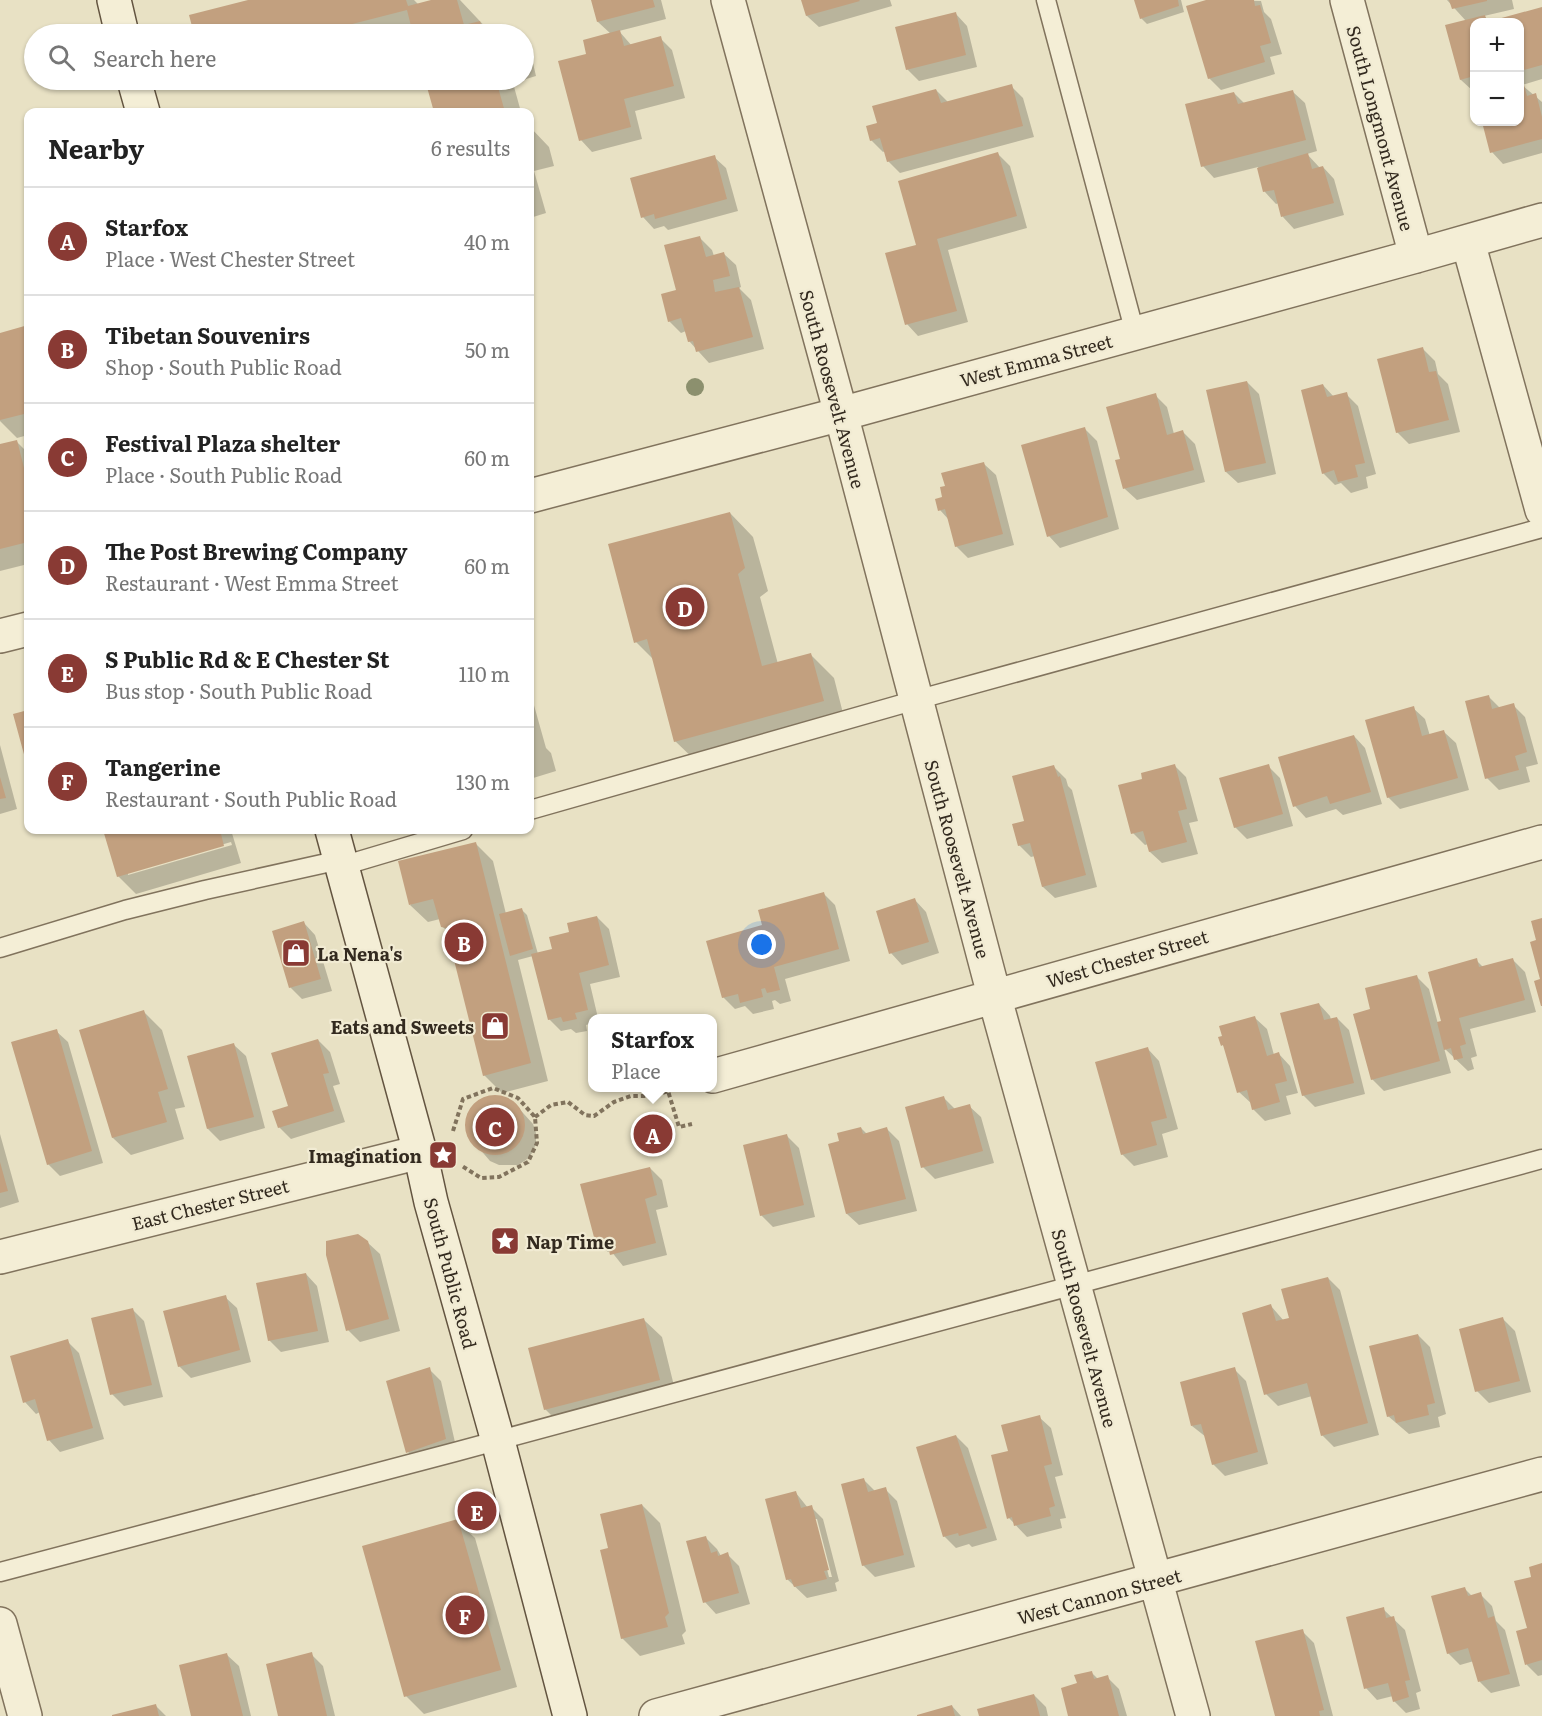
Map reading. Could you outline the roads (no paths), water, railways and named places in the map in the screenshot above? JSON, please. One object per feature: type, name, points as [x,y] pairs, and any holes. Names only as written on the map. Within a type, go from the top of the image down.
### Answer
[{"type":"street","points":[[114,0],[120,24]]},
{"type":"street","name":"South Roosevelt Avenue","points":[[728,0],[841,414],[994,995],[1192,1716]]},
{"type":"street","name":"South Longmont Avenue","points":[[1347,0],[1416,256]]},
{"type":"street","points":[[137,90],[142,108]]},
{"type":"street","name":"West Emma Street","points":[[534,495],[841,414],[1542,220]]},
{"type":"street","points":[[1468,242],[1542,510]]},
{"type":"street","points":[[0,636],[24,630]]},
{"type":"street","name":"West Chester Street","points":[[717,1075],[1542,842]]},
{"type":"street","name":"South Public Road","points":[[338,852],[570,1716]]},
{"type":"street","name":"East Chester Street","points":[[0,1257],[420,1152]]},
{"type":"street","name":"West Cannon Street","points":[[656,1716],[1542,1474]]},
{"type":"street","points":[[0,1624],[25,1716]]},
{"type":"lane","points":[[1046,0],[1135,333]]},
{"type":"lane","points":[[534,809],[916,700],[1542,528]]},
{"type":"lane","points":[[0,948],[125,910],[338,852],[440,834]]},
{"type":"lane","points":[[0,1572],[1074,1287],[1542,1159]]},
{"type":"place","name":"The Post Brewing Company","points":[[685,607]]},
{"type":"place","name":"Tibetan Souvenirs","points":[[464,942]]},
{"type":"place","name":"La Nena's","points":[[296,953]]},
{"type":"place","name":"Eats and Sweets","points":[[495,1026]]},
{"type":"place","name":"Festival Plaza shelter","points":[[495,1127]]},
{"type":"place","name":"Starfox","points":[[653,1134]]},
{"type":"place","name":"Imagination","points":[[443,1155]]},
{"type":"place","name":"Nap Time","points":[[505,1241]]},
{"type":"place","name":"S Public Rd & E Chester St","points":[[477,1511]]},
{"type":"place","name":"Tangerine","points":[[465,1615]]}]
